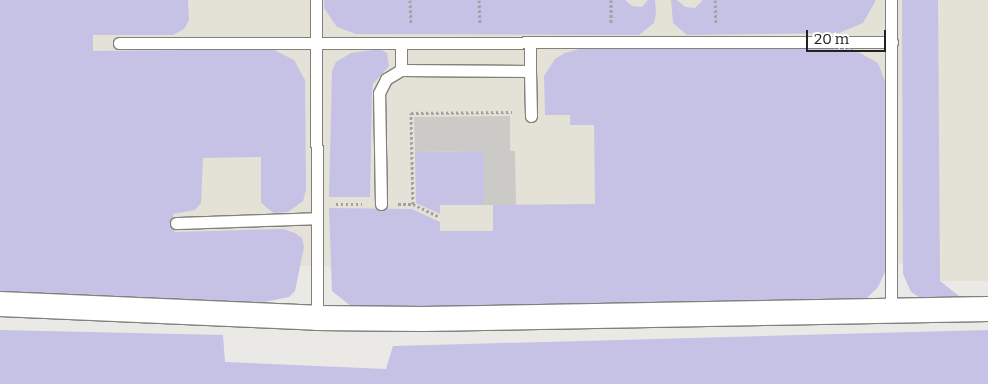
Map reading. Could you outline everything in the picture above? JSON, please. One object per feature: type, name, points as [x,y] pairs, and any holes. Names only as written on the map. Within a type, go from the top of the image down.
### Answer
[{"type":"street","points":[[0,304],[316,318],[988,309]]},
{"type":"lane","points":[[316,0],[316,318]]},
{"type":"lane","points":[[891,0],[891,310]]},
{"type":"lane","points":[[530,42],[530,114]]},
{"type":"lane","points":[[120,43],[892,42]]},
{"type":"lane","points":[[401,43],[401,70]]},
{"type":"lane","points":[[381,204],[379,93],[386,80],[401,70],[530,71]]},
{"type":"lane","points":[[176,223],[317,218]]},
{"type":"path","points":[[410,0],[410,21]]},
{"type":"path","points":[[479,0],[480,15]]},
{"type":"path","points":[[611,0],[611,15]]},
{"type":"path","points":[[715,0],[716,16]]},
{"type":"path","points":[[413,204],[411,113],[530,114]]},
{"type":"path","points":[[317,204],[360,204]]},
{"type":"shaded area","points":[[0,0],[988,0],[988,281],[927,281],[911,263],[341,284],[328,266],[300,266],[286,285],[12,285]]},
{"type":"shaded area","points":[[0,0],[188,0],[189,20],[184,29],[173,35],[93,35],[93,51],[272,49],[294,60],[305,80],[306,190],[303,201],[288,212],[274,213],[261,202],[261,157],[203,158],[201,203],[195,210],[173,214],[174,232],[283,229],[295,233],[302,238],[304,247],[295,291],[289,297],[254,304],[0,294]]},
{"type":"shaded area","points":[[324,0],[625,0],[632,6],[642,7],[648,0],[655,0],[656,14],[654,23],[639,35],[356,34],[337,27],[324,8]]},
{"type":"shaded area","points":[[671,0],[677,0],[685,7],[695,8],[703,0],[876,0],[863,23],[839,33],[687,35],[673,23]]},
{"type":"shaded area","points":[[902,0],[938,0],[940,281],[964,300],[927,302],[911,292],[903,274]]},
{"type":"shaded area","points":[[851,48],[878,63],[886,84],[885,272],[878,287],[866,299],[849,304],[352,307],[332,291],[329,208],[412,209],[440,222],[440,231],[493,231],[493,205],[595,204],[594,125],[570,125],[570,115],[545,115],[544,76],[555,59],[565,53],[579,49]]},
{"type":"shaded area","points":[[380,49],[387,53],[389,66],[373,84],[370,197],[329,197],[332,71],[336,62],[351,53]]},
{"type":"shaded area","points":[[484,151],[484,205],[440,205],[440,214],[416,203],[415,152]]},
{"type":"shaded area","points":[[0,330],[223,335],[225,362],[386,369],[393,346],[988,330],[988,384],[0,384]]},
{"type":"building","points":[[510,116],[510,151],[515,151],[516,205],[484,205],[484,151],[415,152],[414,117]]}]
